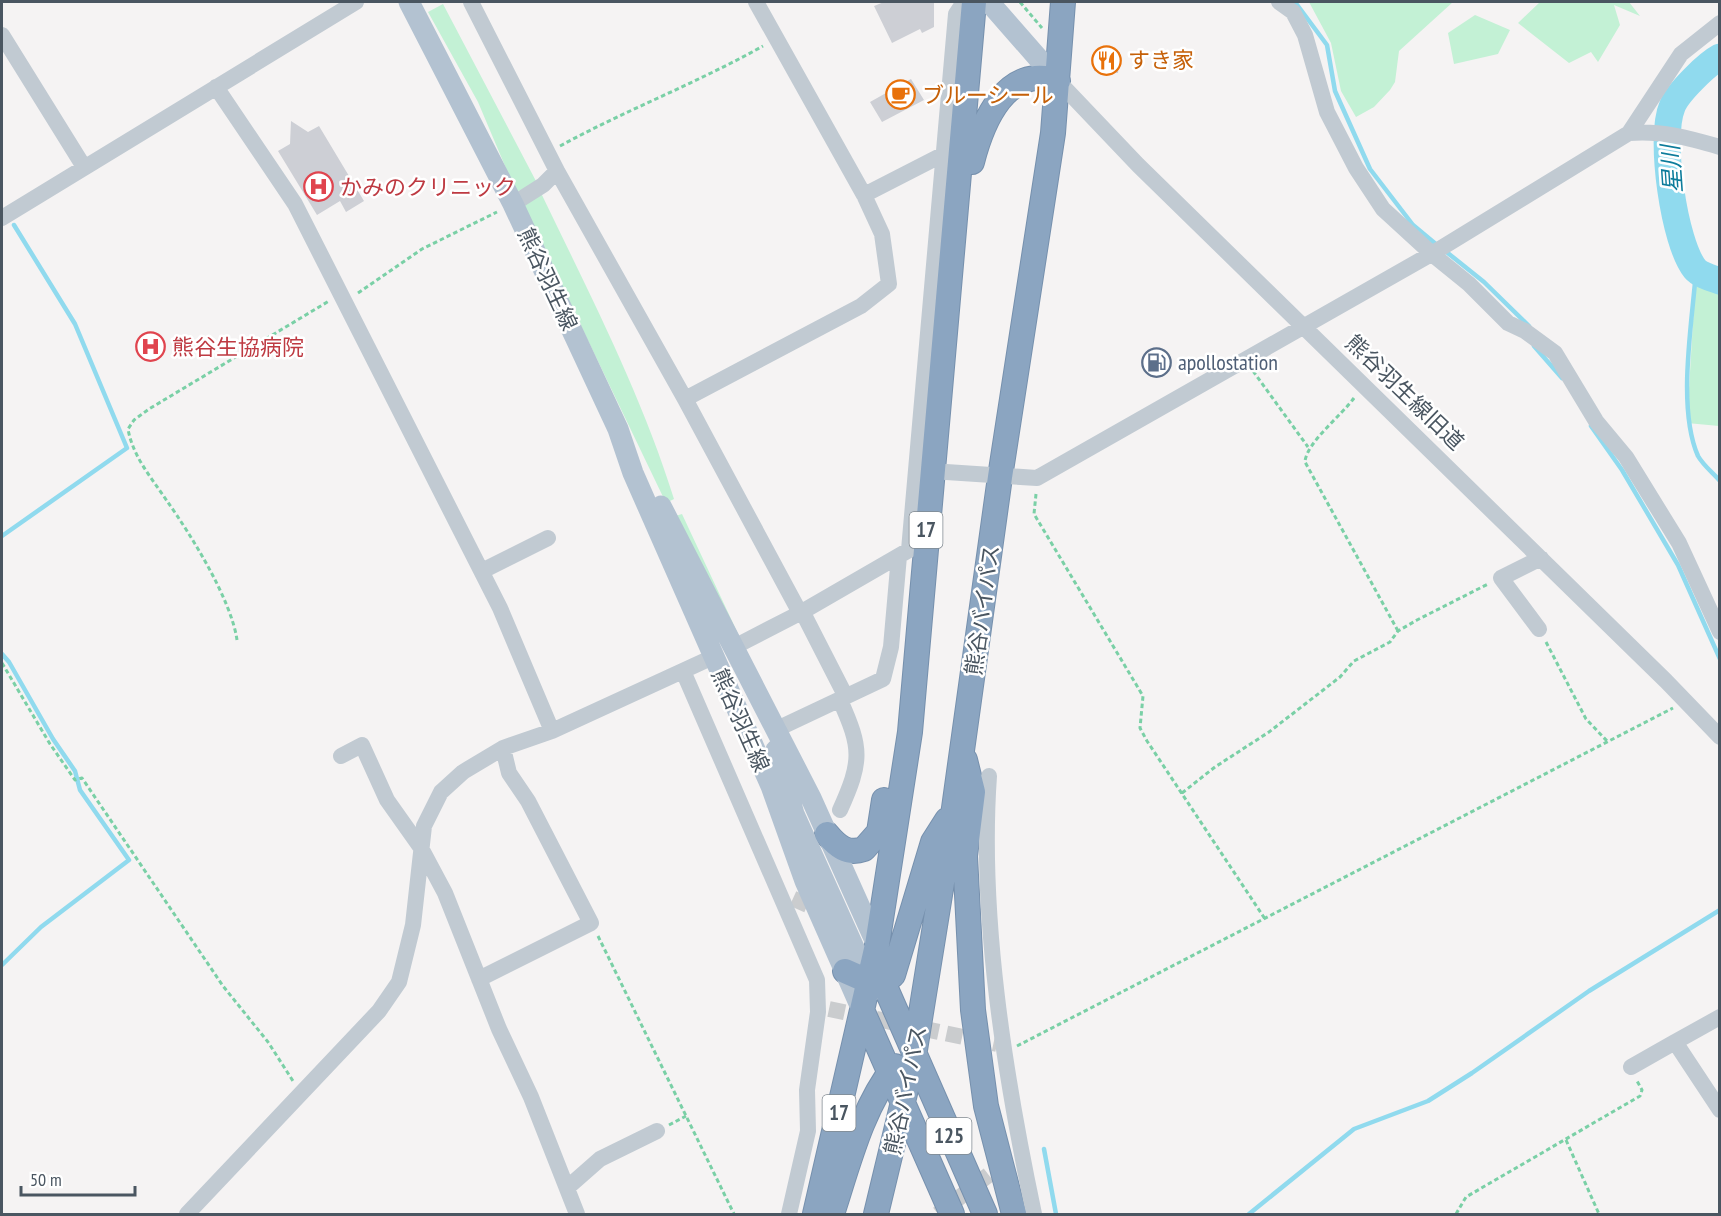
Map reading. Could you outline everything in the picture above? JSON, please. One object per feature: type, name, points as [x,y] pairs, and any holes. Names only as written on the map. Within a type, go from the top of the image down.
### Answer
[{"type":"highway","name":"17","points":[[877,945],[910,732],[931,471],[974,2]]},
{"type":"highway","name":"熊谷バイパス","points":[[876,1215],[914,1056],[954,808],[1000,477],[1053,133],[1064,2]]},
{"type":"highway","points":[[954,237],[979,134],[994,105],[1003,95],[1024,82],[1040,77],[1058,81]]},
{"type":"highway","points":[[826,834],[847,851],[864,849],[872,843],[879,832],[889,770],[910,732]]},
{"type":"highway","points":[[962,749],[974,792],[965,856],[973,1010],[986,1106],[1014,1215]]},
{"type":"highway","points":[[845,971],[876,983],[893,975],[933,842],[954,808]]},
{"type":"highway","name":"125","points":[[877,945],[876,983],[914,1056],[985,1215]]},
{"type":"highway","name":"17","points":[[815,1215],[862,1010],[876,983]]},
{"type":"highway","name":"125","points":[[862,1010],[952,1215]]},
{"type":"highway","points":[[832,1215],[853,1151],[889,1073],[902,1061],[914,1056]]},
{"type":"main road","name":"熊谷羽生線","points":[[409,2],[513,204],[618,429],[642,470],[777,729],[877,945]]},
{"type":"main road","points":[[989,2],[1058,81]]},
{"type":"main road","name":"熊谷羽生線","points":[[618,429],[633,474],[771,786],[805,881],[862,1010]]},
{"type":"main road","points":[[762,701],[794,814],[876,983]]},
{"type":"street","points":[[2,218],[356,2]]},
{"type":"street","points":[[471,2],[557,171],[801,612],[843,698],[855,734],[858,755],[854,780],[840,810]]},
{"type":"street","points":[[685,399],[861,306],[889,284],[882,234],[864,195],[756,2]]},
{"type":"street","points":[[734,647],[801,612],[909,550],[956,14],[964,2]]},
{"type":"street","points":[[1279,2],[1293,12],[1305,35],[1328,112],[1356,168],[1383,209],[1469,284],[1508,323],[1525,331],[1555,353],[1596,421],[1626,457],[1679,543],[1719,632]]},
{"type":"street","points":[[931,471],[1037,478],[1432,254],[1636,132],[1681,54],[1719,23]]},
{"type":"street","points":[[2,35],[84,167]]},
{"type":"street","name":"熊谷羽生線旧道","points":[[1058,81],[1137,165],[1305,326],[1719,737]]},
{"type":"street","points":[[216,87],[296,204],[500,608],[552,731]]},
{"type":"street","points":[[1636,132],[1679,135],[1719,147]]},
{"type":"street","points":[[864,195],[944,154]]},
{"type":"street","points":[[513,204],[543,185],[557,171]]},
{"type":"street","points":[[482,571],[548,538]]},
{"type":"street","points":[[777,729],[883,679],[891,647],[899,556]]},
{"type":"street","points":[[1539,629],[1501,578],[1541,558]]},
{"type":"street","points":[[187,1215],[378,1011],[399,982],[413,924],[424,826],[441,792],[463,772],[503,748],[552,731],[713,657]]},
{"type":"street","points":[[683,671],[720,757],[746,793],[827,978],[829,1009],[808,1131],[789,1215]]},
{"type":"street","points":[[341,756],[362,745],[387,800],[421,848],[445,893],[499,1029],[531,1097],[577,1215]]},
{"type":"street","points":[[479,979],[591,923],[528,801],[509,773],[503,748]]},
{"type":"street","points":[[989,776],[986,832],[992,932],[1005,1052],[1020,1148],[1034,1215]]},
{"type":"street","points":[[992,932],[985,944],[988,973],[1013,1156],[1026,1215]]},
{"type":"street","points":[[1631,1066],[1719,1017]]},
{"type":"street","points":[[1675,1042],[1719,1110]]},
{"type":"street","points":[[567,1188],[600,1159],[657,1131]]},
{"type":"path","points":[[1020,2],[1048,31]]},
{"type":"path","points":[[548,153],[672,89],[719,70],[776,39]]},
{"type":"path","points":[[237,640],[235,626],[221,595],[182,522],[144,468],[131,444],[128,429],[134,420],[149,409],[302,315],[342,299],[422,249],[513,204]]},
{"type":"path","points":[[1244,360],[1308,447]]},
{"type":"path","points":[[1364,384],[1329,428],[1308,447],[1305,462],[1316,488],[1398,631]]},
{"type":"path","points":[[1037,478],[1034,514],[1143,696],[1140,728],[1265,919]]},
{"type":"path","points":[[1182,793],[1215,767],[1278,726],[1340,677],[1354,661],[1390,642],[1398,631],[1501,578]]},
{"type":"path","points":[[1539,629],[1586,719],[1608,742]]},
{"type":"path","points":[[2,663],[50,744],[75,780],[82,778],[223,987],[268,1042],[301,1093]]},
{"type":"path","points":[[1005,1052],[1686,702]]},
{"type":"path","points":[[591,923],[734,1215]]},
{"type":"path","points":[[1456,1215],[1466,1197],[1640,1096],[1642,1090],[1631,1066]]},
{"type":"path","points":[[1566,1140],[1599,1215]]},
{"type":"green space","points":[[1309,2],[1453,2],[1399,51],[1395,82],[1390,90],[1374,107],[1356,117],[1341,91],[1331,43]]},
{"type":"green space","points":[[1540,2],[1629,2],[1640,16],[1614,5],[1620,25],[1598,62],[1591,52],[1569,63],[1518,23]]},
{"type":"green space","points":[[443,4],[537,183],[516,192],[478,102],[428,12]]},
{"type":"green space","points":[[1475,15],[1510,30],[1498,54],[1454,64],[1448,33]]},
{"type":"green space","points":[[541,193],[613,344],[646,421],[674,499],[666,503],[523,205]]},
{"type":"green space","points":[[1696,271],[1719,281],[1719,426],[1687,423]]},
{"type":"green space","points":[[682,514],[740,638],[672,517]]},
{"type":"building","points":[[884,2],[934,2],[934,27],[922,33],[920,29],[892,43],[874,6]]},
{"type":"building","points":[[1096,50],[1120,52],[1118,73],[1094,71]]},
{"type":"building","name":"ブルーシール","points":[[911,79],[924,100],[882,122],[870,102]]},
{"type":"building","points":[[291,121],[308,132],[319,126],[364,201],[346,212],[340,201],[317,215],[278,151],[290,144]]},
{"type":"waterway","points":[[1295,2],[1327,45],[1335,91],[1370,169],[1413,225],[1437,245]]},
{"type":"waterway","name":"星川","points":[[1720,57],[1693,79],[1675,101],[1668,122],[1667,142],[1675,214],[1687,256],[1697,271],[1720,281]]},
{"type":"waterway","points":[[2,536],[127,448],[75,324],[14,225]]},
{"type":"waterway","points":[[1444,250],[1484,282],[1529,326]]},
{"type":"waterway","points":[[1696,271],[1689,340],[1688,414],[1698,456],[1720,481]]},
{"type":"waterway","points":[[1534,346],[1562,378]]},
{"type":"waterway","points":[[1591,426],[1622,470],[1678,565],[1720,659]]},
{"type":"waterway","points":[[2,654],[75,771],[80,790],[129,860],[41,927],[2,965]]},
{"type":"waterway","points":[[1249,1214],[1354,1129],[1428,1101],[1589,991],[1720,910]]},
{"type":"waterway","points":[[1044,1149],[1056,1214]]},
{"type":"tunnel","points":[[797,909],[810,880]]},
{"type":"tunnel","points":[[829,1009],[997,1044]]},
{"type":"tunnel","points":[[938,1214],[1013,1156]]},
{"type":"place","name":"すき家","points":[[1107,60]]},
{"type":"place","name":"ブルーシール","points":[[901,95]]},
{"type":"place","name":"かみのクリニック","points":[[319,187]]},
{"type":"place","name":"熊谷生協病院","points":[[151,347]]},
{"type":"place","name":"apollostation","points":[[1157,362]]}]
